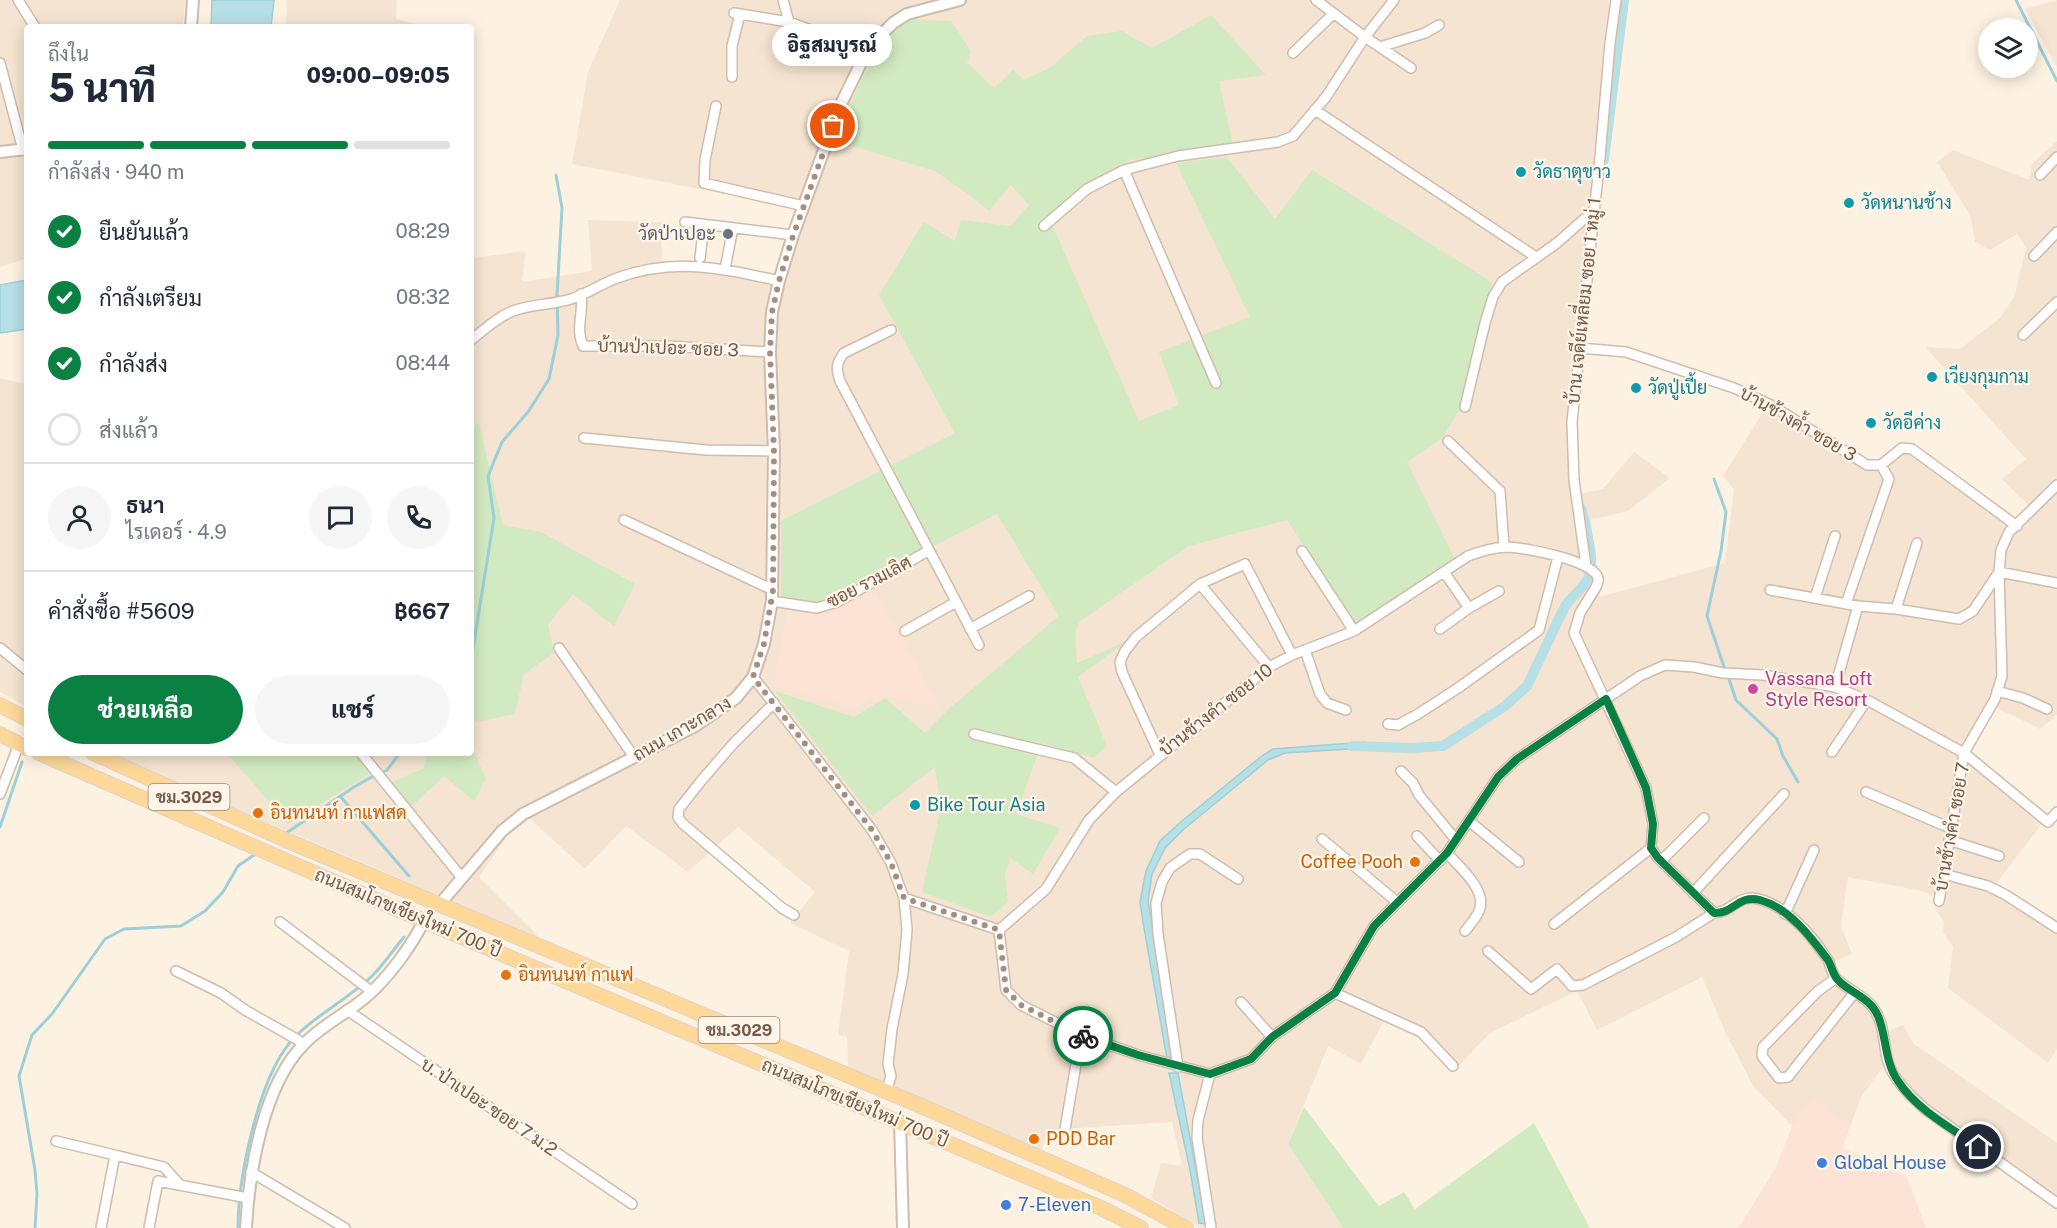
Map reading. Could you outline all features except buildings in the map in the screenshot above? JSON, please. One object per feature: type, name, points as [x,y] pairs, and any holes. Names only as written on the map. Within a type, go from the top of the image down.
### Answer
[{"type":"main road","points":[[0,705],[24,717]]},
{"type":"main road","points":[[0,734],[23,746]]},
{"type":"main road","name":"ถนนสมโภชเชียงใหม่ 700 ปี","points":[[46,756],[424,921],[900,1121],[1101,1208],[1141,1228]]},
{"type":"main road","name":"ถนนสมโภชเชียงใหม่ 700 ปี","points":[[100,756],[266,832],[1123,1194],[1186,1228]]},
{"type":"street","points":[[18,0],[33,24]]},
{"type":"street","points":[[191,24],[193,0]]},
{"type":"street","points":[[783,0],[789,22]]},
{"type":"street","name":"ถนน เกาะกลาง","points":[[439,905],[502,831],[523,814],[695,726],[736,698],[753,677],[764,644],[772,595],[774,452],[770,352],[772,312],[779,281],[840,106],[872,45],[893,23],[907,14],[925,5],[960,0]]},
{"type":"street","points":[[1316,0],[1411,68]]},
{"type":"street","points":[[1044,226],[1077,196],[1124,170],[1178,156],[1278,142],[1293,136],[1326,97],[1365,37],[1394,0]]},
{"type":"street","name":"บ้าน เจดีย์เหลี่ยม ซอย 1 หมู่ 1","points":[[1606,699],[1574,633],[1580,613],[1598,582],[1590,569],[1574,480],[1572,434],[1583,348],[1593,211],[1616,0]]},
{"type":"street","points":[[732,77],[732,46],[737,14],[789,22],[808,29],[863,59]]},
{"type":"street","points":[[1293,53],[1333,14]]},
{"type":"street","points":[[1380,47],[1425,33],[1439,25]]},
{"type":"street","points":[[0,63],[24,147]]},
{"type":"street","points":[[716,106],[705,160],[704,183],[804,206]]},
{"type":"street","points":[[1315,110],[1536,257]]},
{"type":"street","points":[[0,152],[24,150]]},
{"type":"street","points":[[2040,175],[2057,157]]},
{"type":"street","points":[[1124,170],[1216,383]]},
{"type":"street","points":[[1465,407],[1493,297],[1502,282],[1557,243],[1593,211]]},
{"type":"street","points":[[685,222],[793,236]]},
{"type":"street","points":[[700,258],[704,224]]},
{"type":"street","points":[[725,270],[733,228]]},
{"type":"street","points":[[2034,256],[2057,232]]},
{"type":"street","points":[[474,338],[512,312],[555,303],[618,278],[650,269],[674,265],[725,270],[779,281]]},
{"type":"street","name":"บ้านป่าเปอะ ซอย 3","points":[[581,294],[583,307],[578,328],[583,346],[666,346],[770,352]]},
{"type":"street","points":[[2023,335],[2057,302]]},
{"type":"street","points":[[891,330],[844,352],[836,368],[840,381],[979,645]]},
{"type":"street","name":"บ้านช้างค้ำ ซอย 3","points":[[1583,348],[1626,352],[1734,388],[1771,405],[1867,465],[1881,465],[1902,448],[1912,449],[2017,526]]},
{"type":"street","points":[[584,438],[706,450],[774,452]]},
{"type":"street","points":[[1448,441],[1500,491],[1504,547]]},
{"type":"street","points":[[1846,604],[1889,479],[1881,465]]},
{"type":"street","points":[[1770,590],[1858,606],[1959,618],[1973,611],[1999,572],[2004,543],[2010,531],[2057,485]]},
{"type":"street","name":"ซอย รวมเลิศ","points":[[624,520],[772,595],[817,608],[837,602],[928,551]]},
{"type":"street","points":[[1815,598],[1835,536]]},
{"type":"street","points":[[1896,609],[1917,543]]},
{"type":"street","name":"บ้านช้างคำ ซอย 10","points":[[999,930],[1046,889],[1089,820],[1116,792],[1269,667],[1292,655],[1354,631],[1468,556],[1486,550],[1504,547],[1530,549],[1590,569]]},
{"type":"street","points":[[1302,551],[1354,631]]},
{"type":"street","points":[[1388,724],[1398,725],[1418,714],[1539,630],[1558,557]]},
{"type":"street","points":[[1160,755],[1122,672],[1120,662],[1136,637],[1200,584],[1245,564],[1292,655]]},
{"type":"street","points":[[1444,572],[1469,608]]},
{"type":"street","points":[[1999,572],[2057,583]]},
{"type":"street","name":"บ้านช้างคำ ซอย 7","points":[[1939,901],[1964,753],[1995,699],[2002,676],[1999,572]]},
{"type":"street","points":[[1200,584],[1269,667]]},
{"type":"street","points":[[1440,629],[1469,608],[1499,591]]},
{"type":"street","points":[[970,629],[1029,596]]},
{"type":"street","points":[[905,631],[956,602]]},
{"type":"street","points":[[1835,687],[1858,606]]},
{"type":"street","points":[[0,648],[24,668]]},
{"type":"street","points":[[559,648],[634,757]]},
{"type":"street","points":[[1305,650],[1320,694],[1327,703],[1346,710]]},
{"type":"street","points":[[904,898],[999,930],[1006,990],[1021,1005],[1081,1035],[1178,1067],[1210,1074],[1251,1059],[1272,1037],[1335,993],[1367,936],[1397,902],[1447,853],[1498,777],[1517,759],[1640,676],[1665,665],[1792,678],[1835,687],[1867,700],[1964,753],[2048,822],[2057,812]]},
{"type":"street","points":[[753,677],[880,842],[891,863],[904,898],[907,930],[904,965],[892,1029],[888,1064],[891,1076],[886,1092]]},
{"type":"street","points":[[1997,691],[2023,698],[2047,709]]},
{"type":"street","points":[[1606,699],[1646,788],[1653,824],[1651,848],[1661,861],[1714,913]]},
{"type":"street","points":[[1832,752],[1867,700]]},
{"type":"street","points":[[774,703],[714,766],[679,809],[678,817],[682,823],[782,908],[794,915]]},
{"type":"street","points":[[974,734],[1074,758],[1116,792]]},
{"type":"street","points":[[0,794],[23,746]]},
{"type":"street","points":[[363,756],[462,878]]},
{"type":"street","points":[[1401,771],[1413,783],[1419,795],[1456,840]]},
{"type":"street","points":[[1866,792],[1950,828]]},
{"type":"street","points":[[1693,893],[1784,794]]},
{"type":"street","points":[[1661,861],[1704,818]]},
{"type":"street","points":[[1469,821],[1519,862]]},
{"type":"street","points":[[1417,836],[1440,861]]},
{"type":"street","points":[[1322,839],[1397,902]]},
{"type":"street","points":[[1949,840],[1999,856]]},
{"type":"street","points":[[1554,924],[1651,848]]},
{"type":"street","points":[[1785,914],[1814,850]]},
{"type":"street","points":[[1447,853],[1475,885],[1480,900],[1478,912],[1465,931]]},
{"type":"street","points":[[1178,1067],[1158,934],[1156,903],[1162,882],[1170,868],[1190,854],[1200,854],[1238,879]]},
{"type":"street","points":[[1944,874],[1997,890],[2057,928]]},
{"type":"street","points":[[1488,951],[1531,989],[1557,969],[1572,986],[1583,985],[1744,899],[1749,898],[1772,904],[1805,930],[1830,962],[1836,978],[1873,1007],[1878,1016],[1888,1063],[1898,1081],[1910,1095],[1925,1109],[2057,1203]]},
{"type":"street","points":[[246,1228],[243,1197],[260,1131],[298,1041],[347,1010],[371,991],[414,939],[424,921]]},
{"type":"street","points":[[280,922],[371,991]]},
{"type":"street","points":[[176,971],[221,993],[298,1041]]},
{"type":"street","points":[[1836,978],[1818,991],[1763,1047],[1762,1056],[1779,1078],[1788,1077],[1855,992]]},
{"type":"street","points":[[1335,993],[1421,1032],[1453,1066]]},
{"type":"street","points":[[1241,1002],[1272,1037]]},
{"type":"street","name":"บ. ป่าเปอะ ซอย 7 ม.2","points":[[347,1010],[632,1204]]},
{"type":"street","points":[[1065,1129],[1081,1035]]},
{"type":"street","points":[[1210,1074],[1198,1120],[1197,1138],[1211,1228]]},
{"type":"street","points":[[900,1121],[903,1228]]},
{"type":"street","points":[[56,1141],[164,1167],[180,1185]]},
{"type":"street","points":[[101,1228],[115,1155]]},
{"type":"street","points":[[251,1172],[345,1228]]},
{"type":"street","points":[[149,1228],[158,1181],[243,1197]]},
{"type":"shaded area","points":[[0,0],[185,0],[183,24],[24,24],[24,259],[0,267]]},
{"type":"shaded area","points":[[287,0],[397,0],[396,19],[417,24],[286,24]]},
{"type":"shaded area","points":[[620,0],[1609,0],[1569,419],[1573,495],[1603,489],[1634,452],[1670,478],[1628,511],[1591,520],[1596,564],[1603,576],[1599,597],[1725,563],[1734,489],[1723,476],[1766,407],[1875,470],[1885,466],[1900,453],[1909,452],[2007,525],[2029,506],[2002,479],[2026,459],[1925,347],[1960,349],[2000,318],[2015,295],[2026,247],[2017,234],[1990,250],[1975,242],[1970,215],[1937,162],[1953,150],[2029,180],[2032,164],[2057,141],[2057,715],[2040,729],[1995,707],[1966,758],[2044,821],[1992,889],[2057,932],[2057,1049],[2048,1063],[1948,988],[1953,947],[1943,932],[1944,922],[1935,908],[1935,896],[1918,890],[1848,877],[1841,926],[1852,954],[1833,962],[1843,988],[1870,1010],[1879,1035],[1903,1025],[1914,1044],[2057,1143],[2057,1211],[1905,1100],[1884,1066],[1861,1097],[1851,1125],[1813,1100],[1792,1126],[1754,1087],[1726,1034],[1702,977],[1597,1030],[1577,991],[1490,1033],[1452,1073],[1418,1035],[1384,1020],[1361,1064],[1328,1046],[1288,1144],[1343,1228],[1201,1228],[1151,1198],[1161,1163],[1182,1166],[1172,1122],[1047,1130],[1042,1150],[848,1069],[847,1037],[838,1035],[849,951],[790,923],[815,892],[738,827],[688,872],[626,826],[585,869],[530,819],[508,835],[479,877],[540,938],[137,767],[117,756],[474,756],[474,258],[526,251],[522,282],[592,271],[588,220],[661,222],[662,261],[775,275],[798,208],[572,164],[588,72]]},
{"type":"shaded area","points":[[2057,0],[2057,67],[2038,33],[2038,18],[2030,18],[2025,9]]},
{"type":"shaded area","points":[[0,378],[24,384],[24,705],[0,692]]},
{"type":"shaded area","points":[[876,591],[940,708],[881,695],[855,708],[773,687],[787,612],[825,616]]},
{"type":"shaded area","name":"Global House","points":[[1813,1099],[1851,1125],[1842,1148],[1907,1177],[1926,1228],[1736,1228],[1741,1224],[1776,1167],[1792,1126]]},
{"type":"green space","points":[[1211,15],[1266,75],[1219,81],[1233,146],[1131,160],[1081,187],[1049,218],[1139,421],[1179,405],[1159,352],[1250,317],[1176,163],[1227,157],[1275,219],[1312,170],[1492,282],[1460,409],[1442,438],[1407,462],[1455,559],[1355,625],[1287,520],[1189,546],[1080,621],[1075,632],[1077,663],[1129,640],[1078,677],[1107,746],[1094,758],[1042,743],[1016,814],[1060,828],[1033,874],[1010,858],[1005,876],[1008,902],[991,917],[922,892],[941,807],[935,767],[872,816],[775,691],[854,717],[885,698],[925,733],[950,708],[1059,616],[997,514],[818,604],[781,598],[781,521],[955,433],[879,295],[924,222],[955,241],[961,220],[1010,226],[1029,205],[1011,185],[989,211],[935,171],[836,141],[860,82],[884,42],[908,19],[951,21],[971,51],[967,63],[994,88],[1013,70],[1024,80],[1051,67],[1087,36],[1122,31],[1152,48]]},
{"type":"green space","points":[[479,424],[503,525],[541,532],[635,584],[614,626],[573,594],[548,624],[554,653],[524,674],[515,714],[474,722],[474,425]]},
{"type":"green space","points":[[474,752],[486,779],[474,801],[444,776],[411,807],[392,782],[424,768],[426,756],[474,756]]},
{"type":"green space","points":[[230,756],[360,756],[372,772],[288,824]]},
{"type":"green space","points":[[1304,1107],[1379,1206],[1404,1192],[1415,1209],[1534,1123],[1590,1228],[1343,1228],[1288,1144]]},
{"type":"water","points":[[212,0],[274,0],[271,24],[211,24]]},
{"type":"water","points":[[24,281],[24,329],[0,333],[0,285]]},
{"type":"water","points":[[1365,742],[1365,748],[1285,753],[1268,760],[1184,829],[1165,848],[1152,874],[1148,901],[1175,1061],[1167,1059],[1140,902],[1146,871],[1160,841],[1273,749]]},
{"type":"water","points":[[1169,1073],[1178,1073],[1206,1224],[1199,1223]]},
{"type":"waterway","points":[[1604,160],[1624,0]]},
{"type":"waterway","points":[[2016,0],[2057,81]]},
{"type":"waterway","points":[[474,642],[494,518],[488,476],[502,442],[528,412],[549,379],[558,335],[557,295],[562,208],[556,175]]},
{"type":"waterway","points":[[1714,479],[1726,512],[1721,551],[1707,616],[1725,670]]},
{"type":"waterway","points":[[1352,746],[1412,748],[1443,746],[1505,706],[1527,686],[1564,608],[1588,579],[1591,555],[1582,510]]},
{"type":"waterway","points":[[1728,676],[1736,700],[1777,739],[1783,756],[1798,782]]},
{"type":"waterway","points":[[381,773],[387,770],[398,756]]},
{"type":"waterway","points":[[0,827],[22,762]]},
{"type":"waterway","points":[[285,834],[375,775]]},
{"type":"waterway","points":[[340,796],[409,876]]},
{"type":"waterway","points":[[35,1228],[37,1194],[35,1170],[19,1076],[32,1035],[52,1014],[105,939],[124,929],[181,926],[205,911],[223,892],[238,866],[257,853]]},
{"type":"waterway","points":[[238,1228],[245,1160],[258,1110],[275,1066],[293,1039],[372,976],[404,937]]},
{"type":"way so far","points":[[833,126],[793,236],[772,312],[770,352],[774,452],[773,590],[764,644],[753,677],[872,830],[891,863],[904,898],[999,930],[1006,990],[1021,1005],[1083,1036]]},
{"type":"place","name":"อิฐสมบูรณ์","points":[[833,126]]},
{"type":"place","name":"วัดธาตุขาว","points":[[1521,172]]},
{"type":"place","name":"วัดหนานช้าง","points":[[1849,203]]},
{"type":"place","name":"วัดป่าเปอะ","points":[[728,234]]},
{"type":"place","name":"เวียงกุมกาม","points":[[1932,377]]},
{"type":"place","name":"วัดปู่เปี้ย","points":[[1636,388]]},
{"type":"place","name":"วัดอีค่าง","points":[[1871,423]]},
{"type":"place","name":"Vassana Loft Style Resort","points":[[1753,689]]},
{"type":"place","name":"Bike Tour Asia","points":[[915,805]]},
{"type":"place","name":"อินทนนท์ กาแฟสด","points":[[258,813]]},
{"type":"place","name":"Coffee Pooh","points":[[1415,862]]},
{"type":"place","name":"อินทนนท์ กาแฟ","points":[[506,975]]},
{"type":"place","name":"PDD Bar","points":[[1034,1139]]},
{"type":"place","name":"Global House","points":[[1822,1163]]},
{"type":"place","name":"7-Eleven","points":[[1006,1205]]},
{"type":"route","points":[[1083,1036],[1178,1067],[1210,1074],[1251,1059],[1272,1037],[1335,993],[1374,926],[1447,853],[1498,777],[1517,759],[1606,699],[1646,788],[1653,824],[1651,848],[1658,858],[1714,913],[1725,911],[1744,899],[1760,900],[1772,904],[1805,930],[1830,962],[1836,978],[1873,1007],[1882,1030],[1888,1063],[1898,1081],[1925,1109],[1979,1147]]}]
